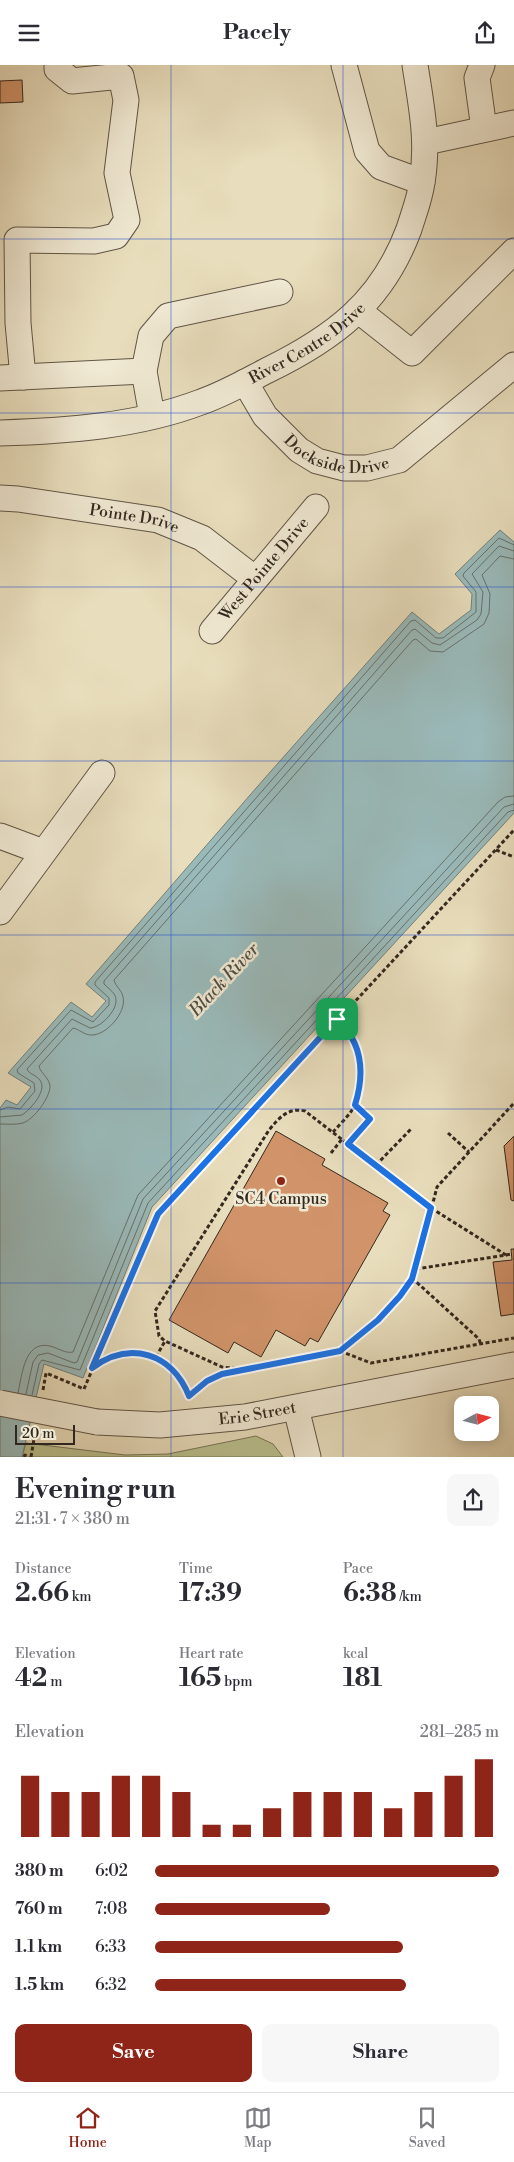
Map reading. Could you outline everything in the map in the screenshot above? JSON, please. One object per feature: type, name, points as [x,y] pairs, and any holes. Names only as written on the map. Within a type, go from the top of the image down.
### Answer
[{"type":"street","points":[[57,65],[57,69],[72,81],[120,75],[126,100],[117,173],[127,220],[116,236],[94,241],[17,240],[18,323],[11,377],[144,371]]},
{"type":"street","points":[[344,65],[367,151],[381,167],[422,182]]},
{"type":"street","name":"River Centre Drive","points":[[0,433],[53,431],[152,416],[202,402],[302,354],[359,311],[382,283],[399,255],[415,212],[422,182],[426,142],[415,65]]},
{"type":"street","points":[[482,65],[477,78],[484,129]]},
{"type":"street","points":[[426,142],[514,123]]},
{"type":"street","points":[[359,311],[412,353],[514,251]]},
{"type":"street","points":[[152,416],[144,371],[151,336],[168,316],[280,292]]},
{"type":"street","name":"Dockside Drive","points":[[245,382],[265,416],[299,450],[317,461],[344,469],[367,468],[399,460],[514,365]]},
{"type":"street","name":"Pointe Drive","points":[[0,498],[158,520],[202,538],[254,578]]},
{"type":"street","name":"West Pointe Drive","points":[[212,631],[254,578],[316,507]]},
{"type":"street","points":[[0,912],[102,773]]},
{"type":"street","points":[[0,836],[43,852]]},
{"type":"street","name":"Erie Street","points":[[0,1403],[97,1422],[160,1425],[245,1417],[514,1365]]},
{"type":"street","points":[[296,1408],[308,1457]]},
{"type":"path","points":[[84,1389],[158,1214],[514,830]]},
{"type":"path","points":[[496,850],[514,857]]},
{"type":"path","points":[[333,1132],[355,1105],[360,1091],[362,1064],[355,1042],[337,1019]]},
{"type":"path","points":[[506,1255],[431,1208],[305,1111],[298,1109],[283,1114],[269,1130],[154,1311],[159,1336],[165,1341],[222,1367],[256,1369],[340,1351],[378,1320],[400,1296],[412,1279],[416,1269],[431,1208],[437,1187],[514,1103]]},
{"type":"path","points":[[348,1144],[370,1119],[355,1105]]},
{"type":"path","points":[[376,1165],[412,1128]]},
{"type":"path","points":[[448,1133],[469,1152]]},
{"type":"path","points":[[331,1153],[342,1139]]},
{"type":"path","points":[[416,1269],[512,1254]]},
{"type":"path","points":[[412,1279],[479,1339],[489,1370]]},
{"type":"path","points":[[340,1351],[371,1363],[514,1338]]},
{"type":"path","points":[[156,1357],[165,1341]]},
{"type":"path","points":[[92,1368],[108,1357],[145,1354],[156,1357],[177,1373],[189,1396],[207,1381],[222,1374],[241,1369]]},
{"type":"path","points":[[24,1457],[25,1455],[29,1457]]},
{"type":"green space","points":[[256,1436],[273,1444],[283,1457],[22,1457],[26,1443],[125,1455],[168,1454]]},
{"type":"water","name":"Black River","points":[[500,530],[514,542],[514,813],[152,1207],[83,1378],[44,1364],[22,1457],[0,1457],[0,1108],[6,1100],[17,1105],[31,1087],[8,1073],[71,1002],[92,1017],[106,1001],[86,984],[412,612],[439,634],[471,610],[472,594],[455,574]]},
{"type":"building","points":[[22,80],[23,102],[0,103],[0,81]]},
{"type":"building","points":[[276,1131],[325,1159],[322,1165],[388,1203],[383,1211],[390,1215],[318,1342],[310,1338],[305,1346],[276,1330],[261,1357],[234,1342],[228,1353],[169,1320]]},
{"type":"building","points":[[514,1136],[514,1201],[511,1200],[504,1146]]},
{"type":"building","points":[[511,1249],[514,1249],[514,1314],[501,1316],[493,1262],[512,1260]]},
{"type":"place","name":"SC4 Campus","points":[[281,1181]]},
{"type":"route","points":[[337,1019],[355,1042],[362,1064],[360,1091],[355,1105],[370,1119],[348,1144],[431,1208],[412,1279],[400,1296],[378,1320],[340,1351],[256,1369],[241,1369],[222,1374],[207,1381],[189,1396],[177,1373],[156,1357],[145,1354],[133,1354],[108,1357],[92,1368],[158,1214],[337,1019]]}]
